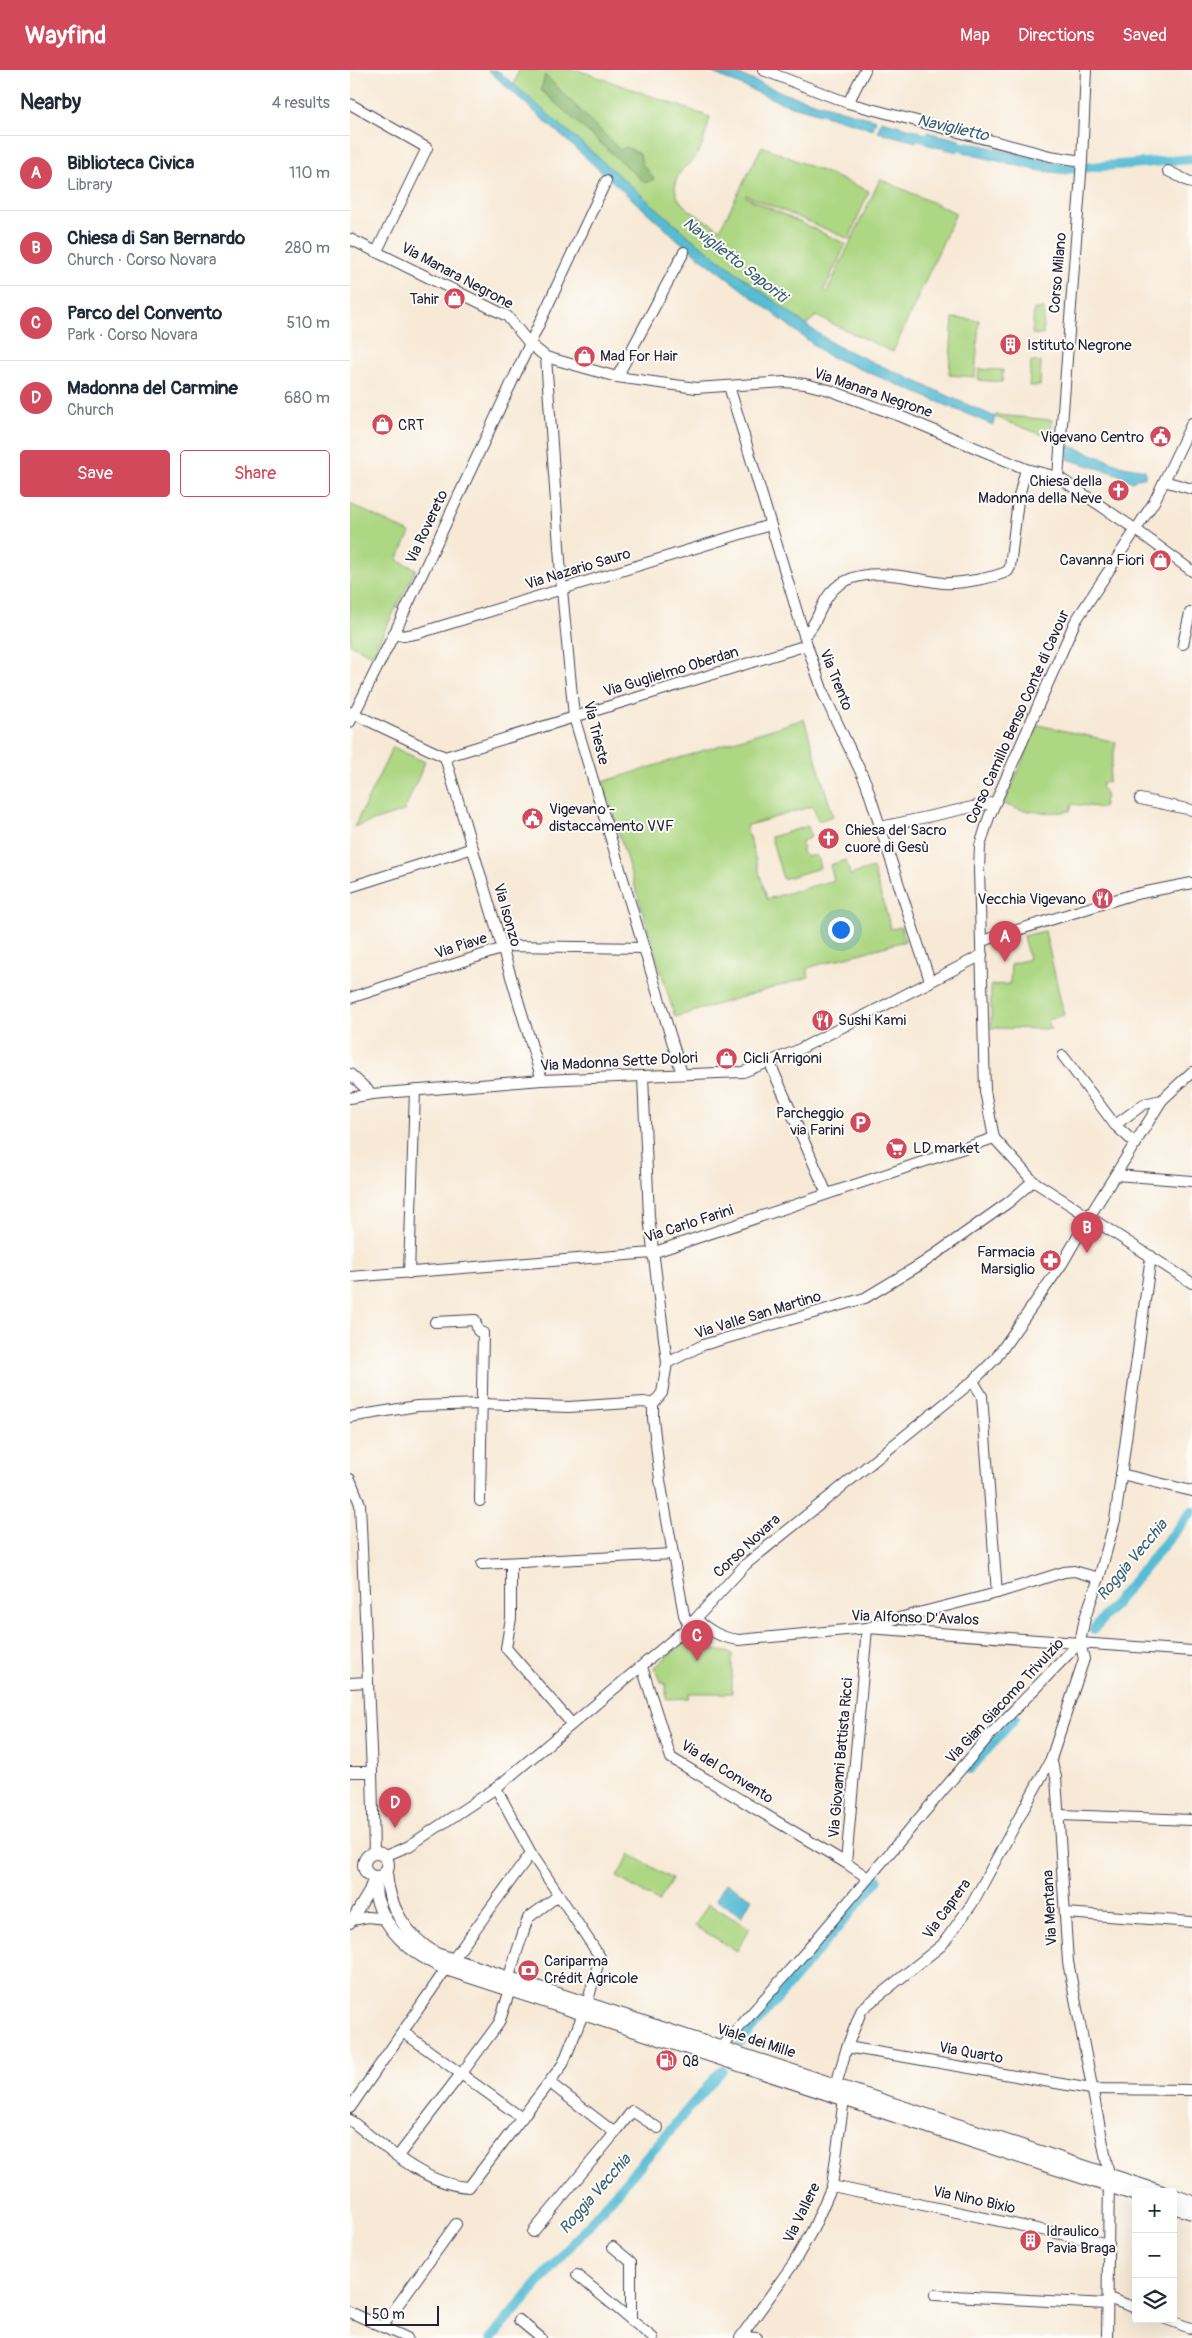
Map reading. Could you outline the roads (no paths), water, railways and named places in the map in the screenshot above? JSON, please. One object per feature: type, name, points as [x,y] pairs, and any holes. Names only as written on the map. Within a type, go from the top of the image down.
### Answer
[{"type":"main road","points":[[379,1854],[388,1864],[378,1875],[368,1874],[357,1865],[366,1857],[379,1854]]},
{"type":"main road","name":"Viale dei Mille","points":[[378,1875],[405,1928],[422,1946],[450,1964]]},
{"type":"main road","name":"Viale dei Mille","points":[[378,1875],[377,1900],[390,1927],[409,1948],[430,1962],[450,1964],[585,2008],[727,2055],[844,2098],[1109,2180],[1144,2188]]},
{"type":"main road","name":"Viale dei Mille","points":[[727,2055],[836,2085],[1109,2180],[1132,2193]]},
{"type":"main road","points":[[1177,2197],[1192,2202]]},
{"type":"main road","points":[[1177,2208],[1192,2213]]},
{"type":"street","points":[[763,70],[848,103],[1050,156],[1082,162]]},
{"type":"street","points":[[848,103],[865,70]]},
{"type":"street","name":"Corso Milano","points":[[1058,477],[1082,162],[1086,70]]},
{"type":"street","points":[[350,104],[427,148],[377,251]]},
{"type":"street","points":[[1168,171],[1192,183]]},
{"type":"street","name":"Via Rovereto","points":[[351,716],[394,634],[606,182]]},
{"type":"street","name":"Via Manara Negrone","points":[[350,238],[507,316],[530,344],[546,357],[617,377],[696,388],[785,382],[829,390],[900,416],[1026,469],[1058,477],[1135,529],[1192,571]]},
{"type":"street","points":[[617,377],[684,252]]},
{"type":"street","name":"Via Trieste","points":[[546,357],[562,590],[574,717],[682,1074]]},
{"type":"street","name":"Via Trento","points":[[729,386],[805,641],[824,695],[866,783],[882,827],[930,981]]},
{"type":"street","name":"Corso Camillo Benso Conte di Cavour","points":[[994,1138],[985,1091],[980,846],[982,836],[1066,639],[1082,609],[1154,502],[1192,423]]},
{"type":"street","points":[[805,641],[825,599],[835,588],[858,576],[908,576],[953,583],[1008,571],[1018,500],[1026,469]]},
{"type":"street","points":[[1164,481],[1192,489]]},
{"type":"street","name":"Via Nazario Sauro","points":[[394,634],[404,636],[419,634],[770,525]]},
{"type":"street","points":[[1184,644],[1190,613],[1192,613]]},
{"type":"street","name":"Via Guglielmo Oberdan","points":[[445,757],[805,641]]},
{"type":"street","points":[[351,716],[445,757]]},
{"type":"street","name":"Via Isonzo","points":[[445,757],[501,949],[542,1080]]},
{"type":"street","points":[[1140,799],[1192,810]]},
{"type":"street","points":[[882,827],[995,802]]},
{"type":"street","points":[[350,888],[473,848]]},
{"type":"street","points":[[982,942],[1131,895],[1192,883]]},
{"type":"street","name":"Via Piave","points":[[350,998],[510,946],[644,948]]},
{"type":"street","name":"Via Madonna Sette Dolori","points":[[350,1098],[372,1094],[542,1080],[744,1072],[796,1051],[982,955]]},
{"type":"street","points":[[1064,1056],[1115,1125],[1136,1144]]},
{"type":"street","points":[[769,1061],[827,1194]]},
{"type":"street","points":[[1115,1125],[1144,1104],[1162,1100],[1192,1072]]},
{"type":"street","points":[[350,1074],[372,1094]]},
{"type":"street","points":[[643,1076],[652,1253],[667,1363],[662,1393],[653,1404],[660,1480],[684,1615],[693,1623]]},
{"type":"street","points":[[409,1272],[415,1090]]},
{"type":"street","name":"Corso Novara","points":[[379,1854],[409,1846],[496,1788],[693,1623],[746,1564],[973,1381],[996,1358],[1062,1264],[1162,1100]]},
{"type":"street","points":[[994,1138],[1033,1181],[1192,1283]]},
{"type":"street","name":"Via Carlo Farini","points":[[350,1277],[652,1253],[994,1138]]},
{"type":"street","points":[[1116,1175],[1192,1181]]},
{"type":"street","name":"Via Valle San Martino","points":[[667,1363],[703,1345],[865,1298],[923,1263],[1009,1202],[1033,1181]]},
{"type":"street","name":"Via Gian Giacomo Trivulzio","points":[[727,2055],[868,1878],[989,1736],[1080,1642],[1085,1618],[1100,1578],[1115,1520],[1151,1256]]},
{"type":"street","points":[[435,1322],[474,1320],[478,1332],[483,1333],[480,1501]]},
{"type":"street","points":[[973,1381],[982,1396],[997,1593]]},
{"type":"street","points":[[350,1416],[417,1406],[482,1404],[569,1407],[644,1402],[653,1404]]},
{"type":"street","points":[[1121,1474],[1192,1491]]},
{"type":"street","points":[[350,1479],[355,1504],[379,1854]]},
{"type":"street","points":[[482,1564],[673,1554]]},
{"type":"street","points":[[511,1563],[511,1618],[506,1648],[572,1724]]},
{"type":"street","points":[[867,1628],[895,1618],[997,1593],[1064,1572],[1074,1571],[1100,1578]]},
{"type":"street","name":"Via Alfonso D'Avalos","points":[[693,1623],[726,1639],[740,1640],[867,1628],[1192,1651]]},
{"type":"street","name":"Via Giovanni Battista Ricci","points":[[846,1863],[867,1628]]},
{"type":"street","points":[[1051,1759],[1084,1659],[1080,1642]]},
{"type":"street","name":"Via del Convento","points":[[642,1667],[671,1758],[846,1863]]},
{"type":"street","points":[[350,1683],[368,1682]]},
{"type":"street","name":"Via Mentana","points":[[1051,1759],[1056,1777],[1060,1816],[1068,1962],[1109,2180],[1106,2338]]},
{"type":"street","name":"Via Caprera","points":[[836,2085],[847,2047],[862,2010],[942,1945],[967,1911],[1051,1759]]},
{"type":"street","points":[[350,1772],[372,1772]]},
{"type":"street","points":[[350,2120],[398,2156],[424,2172],[456,2187],[469,2188],[563,2064],[585,2008],[600,1956],[532,1853],[496,1788]]},
{"type":"street","points":[[1060,1816],[1192,1820]]},
{"type":"street","points":[[350,2108],[450,1964],[532,1853]]},
{"type":"street","points":[[846,1863],[868,1878]]},
{"type":"street","points":[[351,1922],[378,1875]]},
{"type":"street","points":[[398,2156],[499,2023],[528,1918],[559,1895]]},
{"type":"street","points":[[1065,1913],[1192,1922]]},
{"type":"street","points":[[351,1922],[368,1917],[386,1919]]},
{"type":"street","points":[[403,2032],[462,2071],[522,2118]]},
{"type":"street","name":"Via Quarto","points":[[847,2047],[1091,2090],[1192,2090]]},
{"type":"street","points":[[550,2083],[615,2133]]},
{"type":"street","points":[[836,2085],[844,2098]]},
{"type":"street","name":"Via Vallere","points":[[741,2337],[793,2264],[813,2230],[832,2186],[844,2098]]},
{"type":"street","points":[[533,2232],[632,2111],[658,2128]]},
{"type":"street","name":"Via Nino Bixio","points":[[832,2186],[1109,2244]]},
{"type":"street","points":[[382,2327],[456,2224]]},
{"type":"street","points":[[613,2247],[631,2262],[631,2320]]},
{"type":"street","points":[[577,2275],[653,2338]]},
{"type":"street","points":[[935,2295],[1108,2301],[1132,2307]]},
{"type":"street","points":[[350,2312],[407,2338]]},
{"type":"street","points":[[519,2320],[541,2338]]},
{"type":"street","points":[[1177,2323],[1190,2328]]},
{"type":"street","points":[[741,2337],[757,2338]]},
{"type":"water","points":[[488,70],[497,70],[691,238],[806,325],[835,345],[995,417],[993,425],[827,355],[679,241]]},
{"type":"water","points":[[706,70],[728,70],[786,94],[876,120],[873,129],[782,103]]},
{"type":"water","points":[[881,121],[919,131],[916,142],[878,132]]},
{"type":"water","points":[[927,132],[960,140],[957,152],[925,144]]},
{"type":"water","points":[[967,142],[1068,165],[1067,174],[1036,170],[964,153]]},
{"type":"water","points":[[1068,445],[1123,466],[1145,470],[1145,478],[1139,478],[1132,482],[1117,474],[1067,459]]},
{"type":"water","points":[[726,1883],[752,1898],[742,1916],[716,1900]]},
{"type":"waterway","name":"Naviglietto","points":[[906,133],[977,150]]},
{"type":"waterway","name":"Naviglietto","points":[[1055,167],[1067,169],[1192,159]]},
{"type":"waterway","name":"Roggia Vecchia","points":[[1094,1629],[1192,1511]]},
{"type":"waterway","name":"Roggia Vecchia","points":[[970,1769],[1015,1718]]},
{"type":"waterway","name":"Roggia Vecchia","points":[[741,2041],[878,1880]]},
{"type":"waterway","name":"Roggia Vecchia","points":[[491,2338],[722,2070]]},
{"type":"place","name":"Tahir","points":[[455,299]]},
{"type":"place","name":"Istituto Negrone","points":[[1011,345]]},
{"type":"place","name":"Mad For Hair","points":[[584,356]]},
{"type":"place","name":"CRT","points":[[382,425]]},
{"type":"place","name":"Vigevano Centro","points":[[1160,437]]},
{"type":"place","name":"Chiesa della Madonna della Neve","points":[[1118,490]]},
{"type":"place","name":"Cavanna Fiori","points":[[1160,560]]},
{"type":"place","name":"Vigevano - distaccamento VVF","points":[[533,818]]},
{"type":"place","name":"Chiesa del Sacro cuore di Gesù","points":[[829,839]]},
{"type":"place","name":"Vecchia Vigevano","points":[[1102,899]]},
{"type":"place","name":"Biblioteca Civica","points":[[1005,962]]},
{"type":"place","name":"Sushi Kami","points":[[822,1020]]},
{"type":"place","name":"Cicli Arrigoni","points":[[727,1058]]},
{"type":"place","name":"Parcheggio via Farini","points":[[860,1122]]},
{"type":"place","name":"LD market","points":[[897,1148]]},
{"type":"place","name":"Chiesa di San Bernardo","points":[[1087,1253]]},
{"type":"place","name":"Farmacia Marsiglio","points":[[1051,1261]]},
{"type":"place","name":"Parco del Convento","points":[[697,1661]]},
{"type":"place","name":"Madonna del Carmine","points":[[395,1828]]},
{"type":"place","name":"Cariparma Crédit Agricole","points":[[528,1970]]},
{"type":"place","name":"Q8","points":[[666,2061]]},
{"type":"place","name":"Idraulico Pavia Braga","points":[[1030,2240]]},
{"type":"water label","name":"Naviglietto Saporiti","points":[[735,260]]}]
